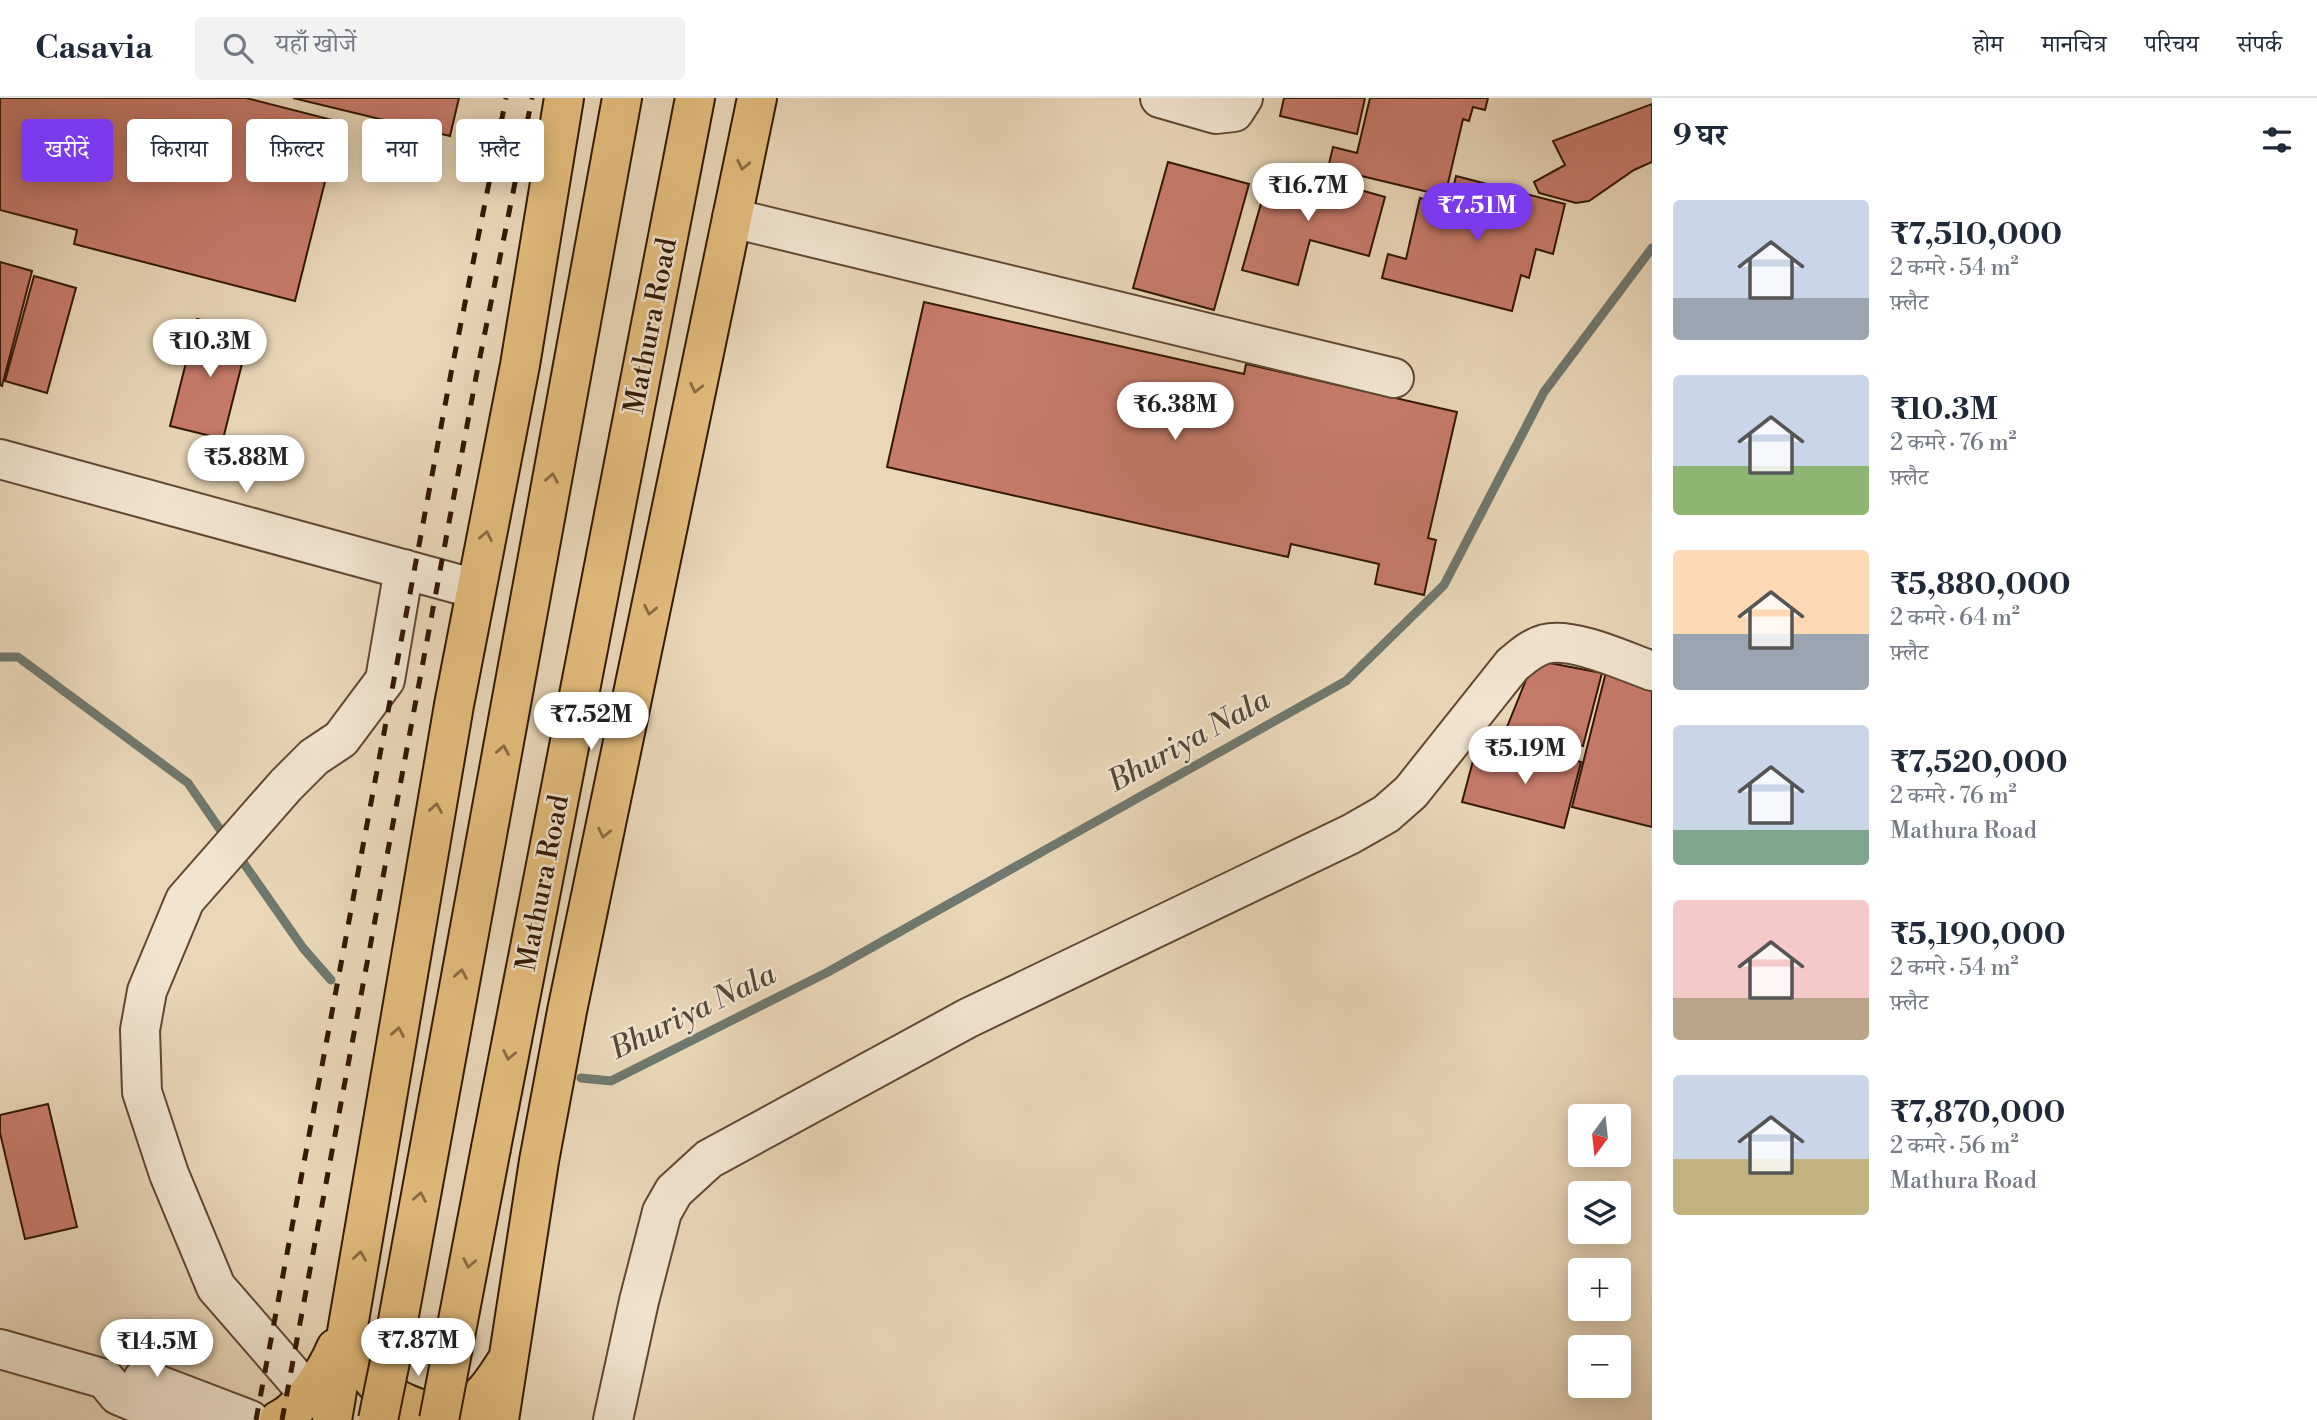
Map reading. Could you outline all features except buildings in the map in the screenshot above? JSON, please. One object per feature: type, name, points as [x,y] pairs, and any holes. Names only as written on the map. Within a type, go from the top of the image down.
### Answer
[{"type":"main road","points":[[279,1420],[320,1406],[352,1307],[476,589],[520,365],[564,98]]},
{"type":"main road","points":[[378,1420],[622,98]]},
{"type":"main road","name":"Mathura Road","points":[[439,1420],[695,98]]},
{"type":"main road","points":[[499,1420],[539,1161],[567,1011],[757,98]]},
{"type":"main road","points":[[352,1307],[356,1347],[367,1373],[395,1400],[421,1412],[459,1411],[484,1394],[509,1357]]},
{"type":"street","points":[[1160,98],[1216,114],[1234,112],[1243,98]]},
{"type":"street","points":[[732,218],[1394,378]]},
{"type":"street","points":[[0,459],[476,589]]},
{"type":"street","points":[[320,1406],[216,1287],[169,1174],[142,1092],[140,1030],[147,991],[185,900],[286,785],[314,757],[341,739],[385,680],[404,569]]},
{"type":"street","points":[[613,1420],[662,1212],[674,1191],[709,1159],[968,1018],[1351,834],[1386,814],[1411,792],[1512,665],[1532,649],[1548,643],[1583,647],[1652,671]]},
{"type":"street","points":[[0,1349],[105,1379],[118,1395],[177,1420]]},
{"type":"street","points":[[105,1379],[124,1371],[250,1420]]},
{"type":"waterway","name":"Bhuriya Nala","points":[[581,1078],[611,1081],[828,972],[1346,681],[1444,585],[1544,392],[1652,248]]},
{"type":"waterway","points":[[0,657],[18,657],[188,783],[226,838]]},
{"type":"waterway","points":[[238,855],[303,948],[331,980]]},
{"type":"railway","points":[[256,1420],[452,368],[506,98]]},
{"type":"railway","points":[[282,1420],[477,372],[532,98]]}]
